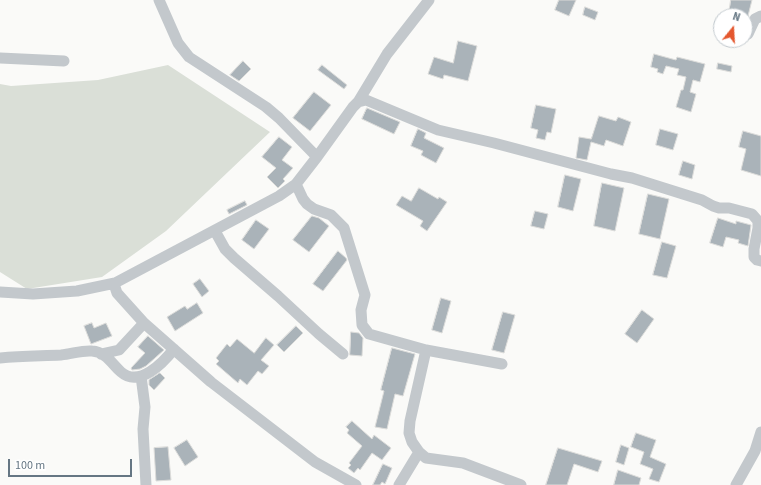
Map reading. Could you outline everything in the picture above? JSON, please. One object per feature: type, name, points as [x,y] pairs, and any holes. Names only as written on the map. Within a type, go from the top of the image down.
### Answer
[{"type":"street","points":[[159,0],[178,43],[189,57],[266,107],[279,118],[317,157]]},
{"type":"street","points":[[0,292],[33,294],[70,291],[115,283],[279,196],[296,184],[317,157],[358,102],[387,54],[429,0]]},
{"type":"street","points":[[753,23],[755,19],[761,16]]},
{"type":"street","points":[[0,58],[64,60]]},
{"type":"street","points":[[358,102],[366,100],[438,130],[632,178],[702,200],[719,208],[729,208],[752,214],[758,221],[754,257],[761,261]]},
{"type":"street","points":[[296,184],[307,204],[314,209],[331,215],[338,220],[344,228],[365,295],[362,310],[362,325],[369,334],[426,350],[502,364]]},
{"type":"street","points":[[215,231],[225,249],[234,258],[343,354]]},
{"type":"street","points":[[115,283],[117,293],[144,323],[211,382],[315,462],[356,485]]},
{"type":"street","points":[[101,354],[119,350],[144,323]]},
{"type":"street","points":[[0,358],[62,355],[84,351],[94,351],[108,358],[122,373],[132,377],[148,374],[164,362],[174,349]]},
{"type":"street","points":[[426,350],[410,421],[409,433],[412,442],[419,452],[426,458],[463,463],[521,485]]},
{"type":"street","points":[[141,376],[143,404],[145,407],[143,429],[146,485]]},
{"type":"street","points":[[736,485],[755,451],[761,432]]},
{"type":"street","points":[[399,485],[419,452]]},
{"type":"shaded area","points":[[168,65],[270,132],[166,231],[102,277],[27,289],[0,272],[0,84],[11,86],[98,80]]},
{"type":"building","points":[[559,0],[576,0],[569,16],[555,10]]},
{"type":"building","points":[[731,0],[752,0],[750,8],[730,8]]},
{"type":"building","points":[[585,7],[598,12],[595,20],[583,15]]},
{"type":"building","points":[[458,41],[477,46],[468,81],[444,75],[443,79],[428,74],[434,57],[453,63]]},
{"type":"building","points":[[654,54],[676,60],[677,57],[705,64],[700,82],[693,80],[690,92],[696,94],[691,112],[676,107],[681,90],[683,90],[686,77],[677,75],[679,69],[666,66],[663,74],[657,72],[658,69],[651,67]]},
{"type":"building","points":[[243,61],[251,69],[239,81],[230,75]]},
{"type":"building","points":[[718,63],[732,66],[731,72],[717,69]]},
{"type":"building","points":[[322,65],[347,85],[344,89],[318,70]]},
{"type":"building","points":[[314,92],[331,105],[310,131],[293,118]]},
{"type":"building","points":[[536,105],[556,109],[551,133],[547,132],[545,140],[536,138],[538,130],[531,128]]},
{"type":"building","points":[[367,108],[400,122],[394,134],[362,119]]},
{"type":"building","points":[[599,116],[616,121],[618,117],[631,122],[623,146],[606,140],[604,146],[591,142],[587,160],[576,158],[579,137],[591,139]]},
{"type":"building","points":[[418,129],[426,133],[424,138],[444,148],[436,163],[421,155],[423,151],[411,146]]},
{"type":"building","points":[[660,129],[678,134],[673,150],[656,145]]},
{"type":"building","points":[[743,131],[761,136],[761,176],[741,170],[746,149],[739,147]]},
{"type":"building","points":[[279,137],[292,147],[282,160],[293,168],[283,179],[285,181],[278,188],[267,177],[276,168],[262,157]]},
{"type":"building","points":[[683,161],[695,165],[692,179],[679,175]]},
{"type":"building","points":[[565,175],[581,179],[573,211],[558,207]]},
{"type":"building","points":[[602,183],[624,188],[615,231],[594,226]]},
{"type":"building","points":[[419,188],[438,199],[439,197],[447,202],[427,231],[420,226],[423,221],[396,205],[402,196],[411,201]]},
{"type":"building","points":[[648,194],[669,199],[660,239],[639,234]]},
{"type":"building","points":[[245,201],[247,205],[229,214],[227,210]]},
{"type":"building","points":[[535,211],[548,214],[544,229],[531,226]]},
{"type":"building","points":[[312,216],[319,218],[329,226],[309,252],[293,240]]},
{"type":"building","points":[[718,218],[736,224],[736,221],[751,225],[748,246],[738,243],[739,240],[726,237],[723,247],[710,243]]},
{"type":"building","points":[[256,220],[269,229],[254,249],[242,240]]},
{"type":"building","points":[[662,242],[676,246],[667,278],[653,275]]},
{"type":"building","points":[[338,251],[347,260],[323,291],[313,284]]},
{"type":"building","points":[[200,279],[209,291],[202,297],[193,284]]},
{"type":"building","points":[[441,298],[451,301],[442,333],[432,330]]},
{"type":"building","points":[[197,303],[203,313],[175,331],[167,317],[185,306],[187,309]]},
{"type":"building","points":[[642,310],[654,319],[637,343],[625,334]]},
{"type":"building","points":[[503,312],[515,315],[504,353],[492,350]]},
{"type":"building","points":[[92,323],[94,328],[106,323],[112,336],[91,344],[84,326]]},
{"type":"building","points":[[296,326],[303,333],[284,352],[277,345]]},
{"type":"building","points":[[351,332],[359,333],[363,338],[362,356],[350,355]]},
{"type":"building","points":[[148,336],[164,350],[146,366],[140,369],[132,370],[131,368],[145,353],[138,347]]},
{"type":"building","points":[[266,338],[274,345],[261,360],[269,366],[262,374],[258,371],[247,385],[240,379],[238,383],[216,364],[219,361],[216,358],[227,344],[230,347],[237,339],[254,353]]},
{"type":"building","points":[[392,348],[415,354],[403,396],[395,394],[387,429],[375,427],[384,391],[381,390]]},
{"type":"building","points":[[160,373],[165,378],[154,390],[149,385],[149,380]]},
{"type":"building","points":[[352,421],[372,439],[374,435],[391,448],[382,460],[372,453],[360,470],[358,468],[354,473],[348,468],[351,465],[349,463],[362,446],[347,433],[349,430],[346,427]]},
{"type":"building","points":[[636,433],[656,440],[650,457],[666,464],[659,482],[649,479],[653,469],[640,464],[644,452],[631,447]]},
{"type":"building","points":[[187,440],[198,457],[185,466],[174,448]]},
{"type":"building","points":[[621,445],[629,448],[624,465],[616,462]]},
{"type":"building","points":[[168,447],[171,480],[156,481],[154,448]]},
{"type":"building","points":[[558,448],[602,461],[598,472],[574,464],[567,485],[546,485]]},
{"type":"building","points":[[383,464],[392,468],[385,484],[382,482],[380,485],[373,485]]},
{"type":"building","points":[[618,470],[641,478],[639,485],[614,485]]}]
